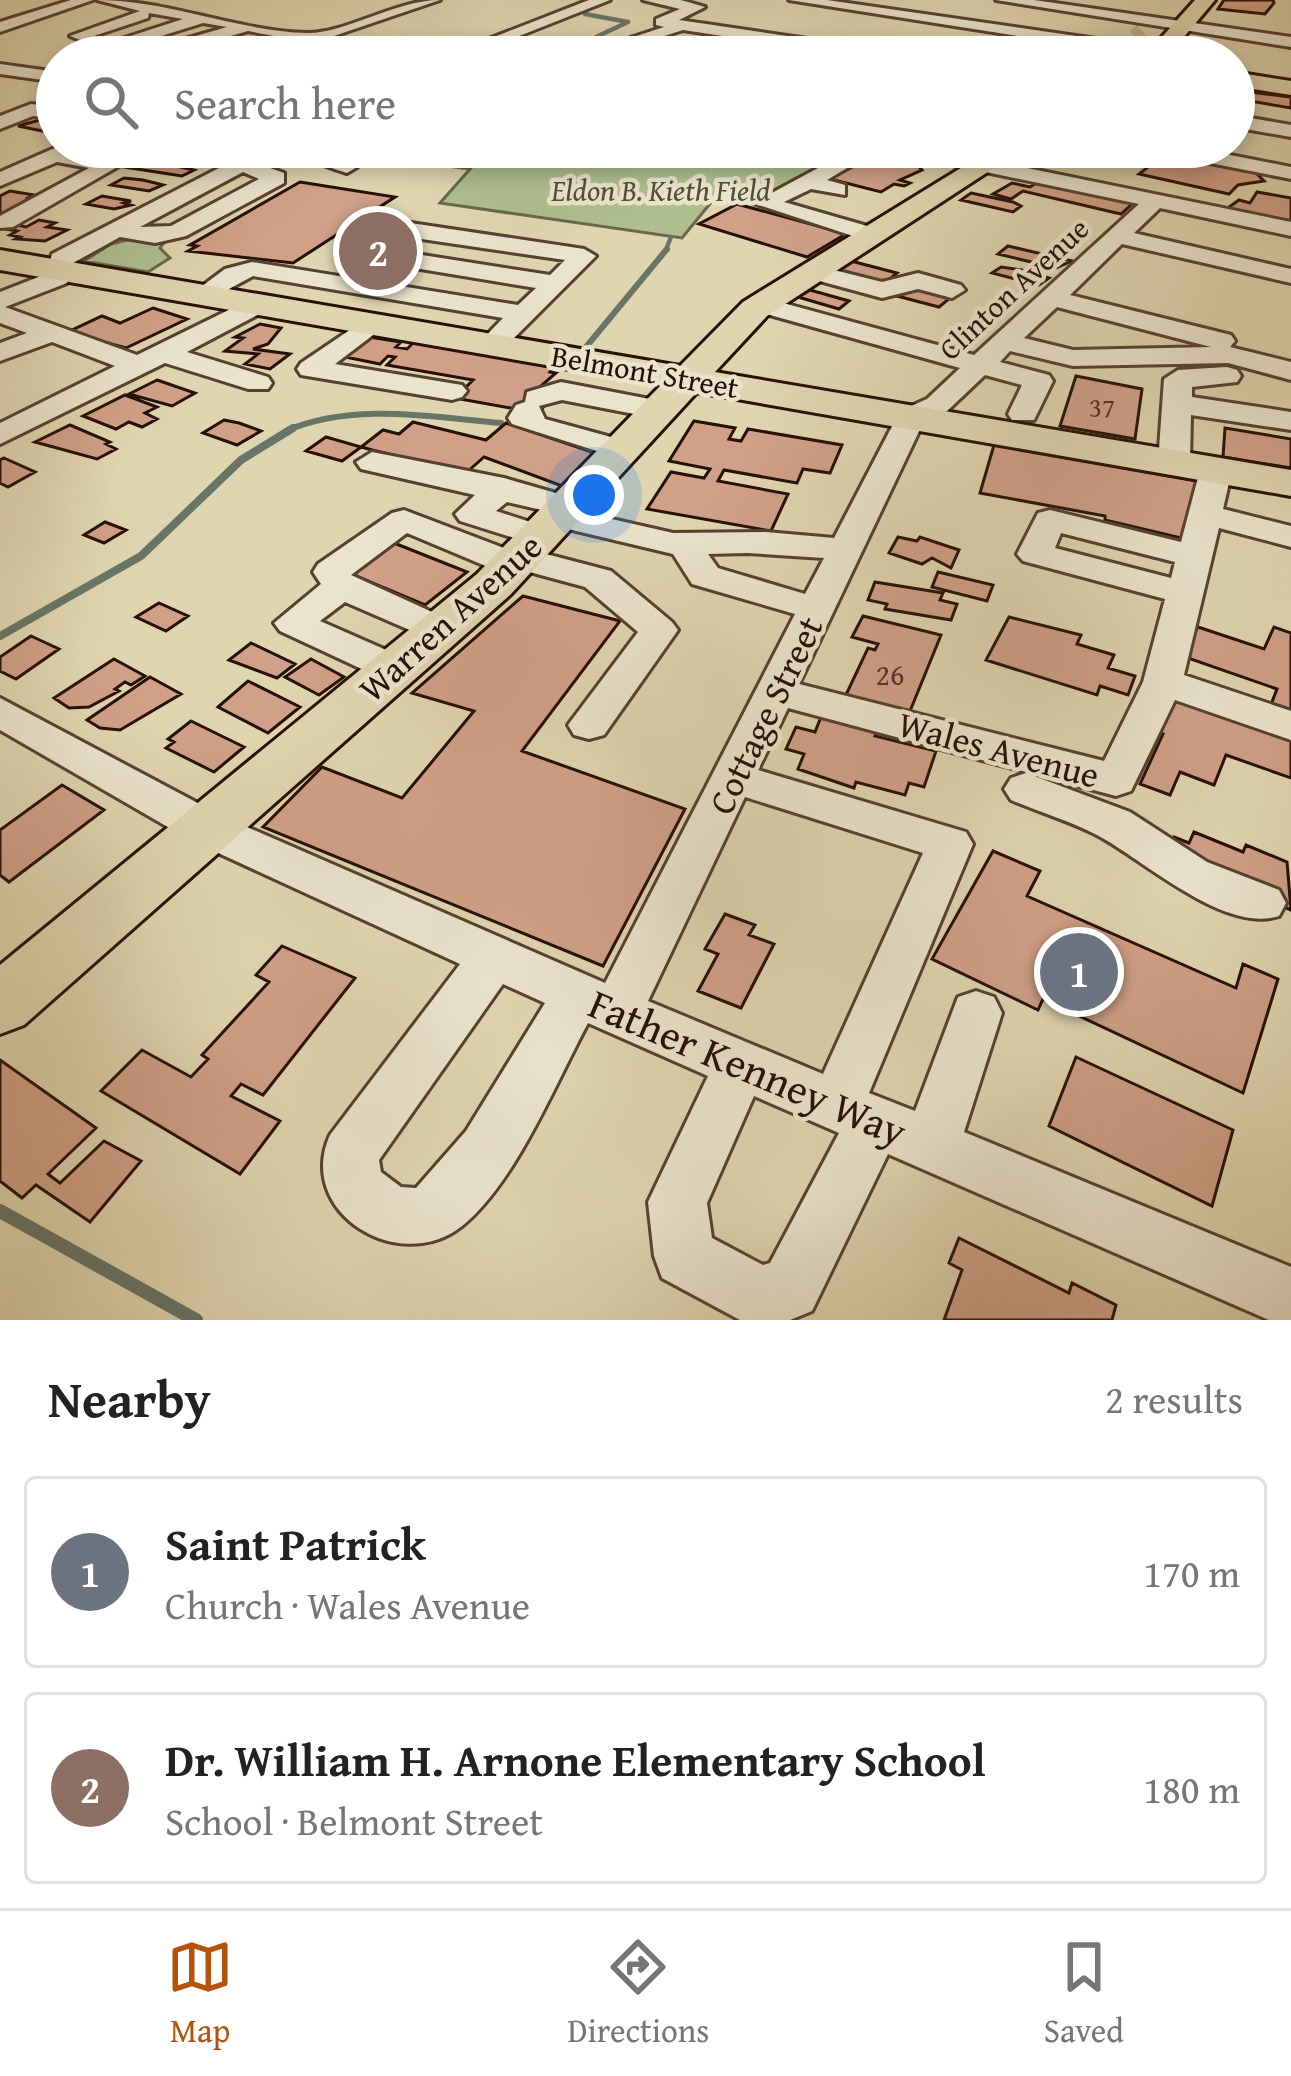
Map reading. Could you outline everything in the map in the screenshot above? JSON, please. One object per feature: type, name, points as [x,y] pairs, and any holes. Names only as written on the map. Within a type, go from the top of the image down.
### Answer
[{"type":"main road","points":[[1153,36],[1204,0]]},
{"type":"main road","points":[[1255,77],[1291,76]]},
{"type":"main road","points":[[1255,81],[1291,88]]},
{"type":"main road","name":"Warren Avenue","points":[[0,1005],[441,629],[540,536],[761,304],[978,168]]},
{"type":"main road","name":"Belmont Street","points":[[0,260],[491,344],[675,395],[911,417],[1174,463],[1210,492],[1291,483]]},
{"type":"street","points":[[0,27],[86,0]]},
{"type":"street","points":[[104,0],[301,36]]},
{"type":"street","points":[[318,36],[433,0]]},
{"type":"street","points":[[506,36],[603,0]]},
{"type":"street","points":[[650,0],[698,8]]},
{"type":"street","points":[[721,0],[662,22],[748,36]]},
{"type":"street","points":[[796,0],[947,24],[1109,36]]},
{"type":"street","points":[[1003,0],[1096,11],[1119,9],[1132,0]]},
{"type":"street","points":[[1048,0],[1096,11],[1143,36]]},
{"type":"street","points":[[78,36],[182,1]]},
{"type":"street","points":[[534,3],[575,10]]},
{"type":"street","points":[[144,36],[238,6]]},
{"type":"street","points":[[928,36],[947,24]]},
{"type":"street","points":[[213,36],[246,26]]},
{"type":"street","points":[[657,36],[682,26]]},
{"type":"street","points":[[1255,41],[1291,42]]},
{"type":"street","points":[[0,70],[36,74]]},
{"type":"street","points":[[0,123],[36,110]]},
{"type":"street","points":[[1255,125],[1291,131]]},
{"type":"street","points":[[0,180],[36,164]]},
{"type":"street","points":[[1255,166],[1291,173]]},
{"type":"street","points":[[5,222],[105,168]]},
{"type":"street","points":[[0,301],[58,278],[62,259],[234,168]]},
{"type":"street","points":[[117,230],[155,236],[178,231],[275,178],[251,168]]},
{"type":"street","points":[[846,168],[828,183],[809,182],[764,203],[873,235]]},
{"type":"street","points":[[1003,168],[1032,174],[1291,276]]},
{"type":"street","points":[[1032,174],[1040,168]]},
{"type":"street","points":[[1137,218],[1291,229]]},
{"type":"street","points":[[1137,218],[1291,252]]},
{"type":"street","name":"Clinton Avenue","points":[[911,417],[937,405],[1137,218]]},
{"type":"street","points":[[491,344],[524,314],[584,256],[404,229],[369,254],[555,284]]},
{"type":"street","points":[[202,295],[252,269],[524,314]]},
{"type":"street","points":[[814,272],[882,290],[918,281],[952,290]]},
{"type":"street","points":[[1052,298],[1291,358]]},
{"type":"street","points":[[0,435],[260,304]]},
{"type":"street","points":[[761,304],[1039,381],[1023,414]]},
{"type":"street","points":[[0,314],[50,334],[258,382]]},
{"type":"street","points":[[372,323],[311,369],[452,392]]},
{"type":"street","points":[[0,353],[50,334]]},
{"type":"street","points":[[1006,342],[1072,358],[1228,355],[1291,371]]},
{"type":"street","points":[[1174,463],[1178,379],[1243,375],[1291,390]]},
{"type":"street","points":[[622,450],[523,418],[532,405],[561,392],[602,399],[675,395]]},
{"type":"street","points":[[567,435],[602,399]]},
{"type":"street","points":[[1179,404],[1291,421]]},
{"type":"street","name":"Cottage Street","points":[[494,957],[350,1154],[354,1187],[388,1215],[428,1215],[465,1183],[597,1004],[734,778],[911,417]]},
{"type":"street","points":[[372,462],[447,483],[504,488],[472,514],[540,536],[659,630],[589,725]]},
{"type":"street","points":[[1210,492],[1291,514]]},
{"type":"street","points":[[1210,492],[1291,537]]},
{"type":"street","name":"Wales Avenue","points":[[777,692],[1116,780],[1162,682],[1210,492]]},
{"type":"street","points":[[441,629],[341,587],[331,572],[404,520],[540,536],[684,544],[715,539],[790,541],[846,551]]},
{"type":"street","points":[[684,544],[705,576],[817,609]]},
{"type":"street","points":[[341,587],[293,623],[395,669]]},
{"type":"street","points":[[1162,682],[1291,726]]},
{"type":"street","name":"Father Kenney Way","points":[[0,712],[208,830],[597,1004],[1291,1298]]},
{"type":"street","points":[[734,778],[950,844],[790,1289],[760,1297],[684,1256],[677,1202],[741,1065]]},
{"type":"street","points":[[1026,789],[1114,824],[1190,875],[1262,903]]},
{"type":"street","points":[[931,1145],[976,1013]]},
{"type":"green space","name":"Eldon B. Kieth Field","points":[[463,168],[825,168],[763,202],[722,189],[682,238],[440,203],[470,169]]},
{"type":"green space","points":[[131,239],[163,244],[160,248],[170,258],[148,272],[84,261],[111,244]]},
{"type":"building","points":[[1224,0],[1274,3],[1265,14],[1218,9]]},
{"type":"building","points":[[1255,93],[1291,97],[1291,108],[1255,102]]},
{"type":"building","points":[[130,168],[194,170],[182,176]]},
{"type":"building","points":[[850,168],[922,170],[900,180],[910,183],[894,184],[881,192],[830,179]]},
{"type":"building","points":[[1147,168],[1234,168],[1255,172],[1264,181],[1238,185],[1229,194],[1139,174]]},
{"type":"building","points":[[124,178],[163,185],[149,191],[111,185]]},
{"type":"building","points":[[300,182],[395,197],[293,263],[188,251],[197,246],[190,245]]},
{"type":"building","points":[[1038,182],[1132,204],[1121,214],[1023,191],[1011,199],[993,194],[1012,183],[1030,187]]},
{"type":"building","points":[[10,191],[34,195],[28,198],[35,201],[0,218],[0,196]]},
{"type":"building","points":[[1257,192],[1291,198],[1291,223],[1225,210],[1239,200],[1250,203]]},
{"type":"building","points":[[971,193],[1021,206],[1013,212],[961,200]]},
{"type":"building","points":[[102,196],[131,201],[124,203],[131,205],[114,209],[86,204]]},
{"type":"building","points":[[737,204],[849,232],[807,257],[699,224]]},
{"type":"building","points":[[39,220],[55,223],[47,227],[67,230],[45,241],[16,239],[20,237],[10,235],[17,231],[0,228],[0,221],[26,227]]},
{"type":"building","points":[[1008,246],[1072,261],[1056,268],[998,254]]},
{"type":"building","points":[[851,261],[897,273],[891,278],[904,281],[898,286],[837,271]]},
{"type":"building","points":[[1001,267],[1049,278],[1039,285],[992,273]]},
{"type":"building","points":[[909,287],[950,298],[939,307],[897,296]]},
{"type":"building","points":[[810,290],[849,301],[839,309],[798,297]]},
{"type":"building","points":[[153,308],[187,319],[126,348],[68,332],[102,316],[120,323]]},
{"type":"building","points":[[260,324],[281,328],[268,344],[253,349],[290,354],[270,369],[245,364],[258,354],[225,351],[243,338],[235,337]]},
{"type":"building","points":[[369,337],[401,342],[396,347],[407,349],[414,342],[554,367],[550,372],[556,373],[528,397],[549,401],[538,413],[455,398],[473,380],[387,365],[395,357],[388,356],[380,364],[345,357]]},
{"type":"building","points":[[1076,376],[1142,389],[1135,439],[1060,426]]},
{"type":"building","points":[[157,380],[195,393],[172,406],[129,394]]},
{"type":"building","points":[[125,395],[157,407],[145,413],[157,419],[142,427],[129,422],[116,429],[83,416]]},
{"type":"building","points":[[224,420],[261,431],[237,445],[203,433]]},
{"type":"building","points":[[694,421],[735,428],[729,439],[741,441],[748,429],[842,445],[830,473],[803,469],[797,483],[724,470],[718,481],[788,494],[771,531],[647,509],[671,472],[704,478],[710,469],[669,461]]},
{"type":"building","points":[[413,422],[486,440],[506,423],[595,453],[562,486],[484,457],[466,473],[398,462],[403,458],[361,447],[383,430],[399,434]]},
{"type":"building","points":[[70,425],[116,449],[97,459],[35,442]]},
{"type":"building","points":[[1225,428],[1291,439],[1291,468],[1223,457]]},
{"type":"building","points":[[326,437],[361,447],[342,461],[306,451]]},
{"type":"building","points":[[994,445],[1198,481],[1181,538],[1105,520],[1105,516],[980,493]]},
{"type":"building","points":[[0,460],[35,472],[8,487],[0,483]]},
{"type":"building","points":[[105,522],[126,530],[104,543],[84,535]]},
{"type":"building","points":[[898,537],[917,541],[920,537],[959,550],[951,568],[932,558],[922,564],[889,553]]},
{"type":"building","points":[[394,543],[467,572],[425,605],[351,574]]},
{"type":"building","points":[[938,572],[993,585],[987,601],[932,587]]},
{"type":"building","points":[[875,582],[943,593],[940,600],[957,604],[951,620],[885,609],[887,604],[868,600]]},
{"type":"building","points":[[523,596],[620,621],[522,751],[685,809],[603,966],[263,827],[322,767],[402,798],[474,711],[412,693]]},
{"type":"building","points":[[159,603],[188,616],[166,631],[136,617]]},
{"type":"building","points":[[863,616],[941,635],[908,716],[844,699],[868,648],[875,650],[878,644],[852,637]]},
{"type":"building","points":[[1009,617],[1081,635],[1077,644],[1114,655],[1108,668],[1135,676],[1128,695],[1100,686],[1097,695],[986,660]]},
{"type":"building","points":[[1198,627],[1264,649],[1274,627],[1291,633],[1291,714],[1270,707],[1277,689],[1182,656]]},
{"type":"building","points":[[31,636],[59,649],[16,679],[0,671],[0,657]]},
{"type":"building","points":[[251,643],[295,664],[277,678],[229,660]]},
{"type":"building","points":[[114,659],[145,676],[131,685],[125,682],[115,689],[119,691],[89,707],[69,708],[54,698]]},
{"type":"building","points":[[311,659],[344,677],[319,695],[285,677]]},
{"type":"building","points":[[150,677],[181,694],[120,730],[100,728],[87,720]]},
{"type":"building","points":[[248,681],[300,707],[268,733],[218,707]]},
{"type":"building","points":[[1170,695],[1291,737],[1291,778],[1226,755],[1214,785],[1180,772],[1170,795],[1140,784],[1163,734],[1154,731]]},
{"type":"building","points":[[821,717],[879,726],[875,736],[936,751],[924,787],[909,783],[905,795],[856,782],[854,788],[798,769],[804,754],[786,749],[796,727],[815,732]]},
{"type":"building","points":[[191,721],[244,747],[214,772],[166,748],[174,742],[168,739]]},
{"type":"building","points":[[62,785],[104,810],[9,882],[0,875],[0,830]]},
{"type":"building","points":[[1194,832],[1243,852],[1246,845],[1287,862],[1291,910],[1230,884],[1171,843],[1174,837],[1189,843]]},
{"type":"building","points":[[993,851],[1040,871],[1027,896],[1236,988],[1243,964],[1278,979],[1243,1093],[1043,999],[1038,1010],[932,959]]},
{"type":"building","points":[[725,914],[755,925],[749,935],[774,944],[741,1008],[698,991],[718,954],[705,949]]},
{"type":"building","points":[[282,946],[355,978],[263,1095],[241,1084],[231,1096],[280,1121],[240,1174],[101,1091],[142,1050],[191,1077],[208,1059],[202,1055],[269,982],[256,975]]},
{"type":"building","points":[[1076,1057],[1233,1130],[1212,1206],[1049,1126]]},
{"type":"building","points":[[0,1060],[96,1128],[48,1174],[60,1183],[104,1141],[141,1161],[90,1222],[36,1185],[22,1198],[0,1181]]},
{"type":"building","points":[[959,1238],[1069,1293],[1072,1283],[1116,1305],[1112,1320],[944,1320],[962,1270],[949,1263]]},
{"type":"waterway","points":[[585,14],[628,22],[598,36]]},
{"type":"waterway","points":[[665,251],[671,237]]},
{"type":"waterway","points":[[586,347],[665,251]]},
{"type":"waterway","points":[[291,429],[365,414],[501,423]]},
{"type":"waterway","points":[[0,636],[141,556],[241,460],[291,429]]},
{"type":"waterway","points":[[286,431],[291,429]]},
{"type":"waterway","points":[[0,1211],[196,1320]]},
{"type":"tunnel","points":[[1136,36],[1142,31]]},
{"type":"place","name":"Dr. William H. Arnone Elementary School","points":[[378,251]]},
{"type":"place","name":"Saint Patrick","points":[[1079,972]]}]
